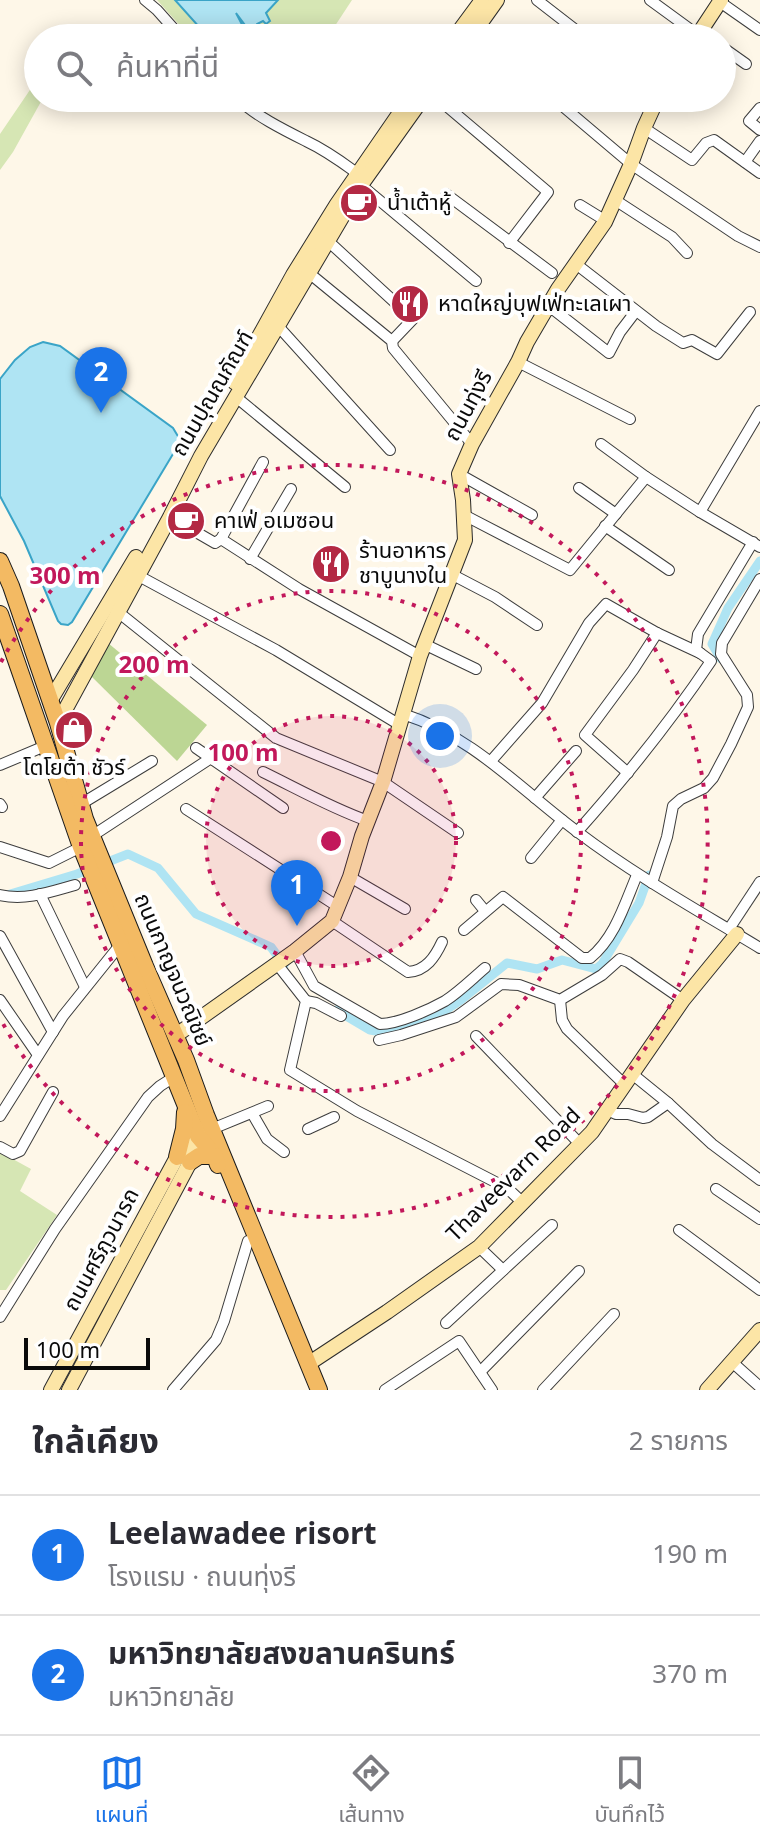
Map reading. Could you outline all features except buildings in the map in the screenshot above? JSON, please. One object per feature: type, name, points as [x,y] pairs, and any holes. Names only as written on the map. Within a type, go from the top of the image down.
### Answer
[{"type":"main road","name":"ถนนกาญจนวณิชย์","points":[[0,561],[58,723],[89,845]]},
{"type":"main road","name":"ถนนกาญจนวณิชย์","points":[[0,614],[43,738],[104,882],[186,1060],[193,1102],[204,1132],[218,1156],[319,1390]]},
{"type":"main road","points":[[33,709],[50,701]]},
{"type":"main road","points":[[43,738],[58,723]]},
{"type":"main road","name":"ถนนกาญจนวณิชย์","points":[[104,882],[120,945],[174,1077],[193,1102]]},
{"type":"main road","points":[[193,1102],[184,1129],[184,1160],[218,1156]]},
{"type":"main road","name":"ถนนกาญจนวณิชย์","points":[[218,1156],[307,1390]]},
{"type":"street","points":[[145,0],[170,24]]},
{"type":"street","points":[[475,24],[482,0]]},
{"type":"street","points":[[479,24],[497,0]]},
{"type":"street","points":[[537,0],[568,24]]},
{"type":"street","points":[[650,0],[684,24]]},
{"type":"street","points":[[708,24],[720,1],[760,30]]},
{"type":"street","points":[[736,57],[746,64]]},
{"type":"street","points":[[760,108],[749,121],[760,130]]},
{"type":"street","points":[[256,112],[354,171],[358,182],[476,281]]},
{"type":"street","name":"ถนนปุณณกัณฑ์","points":[[50,701],[170,517],[201,456],[401,112]]},
{"type":"street","name":"ถนนปุณณกัณฑ์","points":[[58,723],[118,612],[133,573],[198,448],[293,275],[358,182],[412,112]]},
{"type":"street","points":[[454,112],[548,192],[509,243]]},
{"type":"street","points":[[570,112],[631,164],[738,236],[760,247]]},
{"type":"street","name":"ถนนทุ่งรี","points":[[175,1036],[286,957],[334,913],[383,782],[422,650],[465,540],[459,474],[527,342],[606,221],[651,112]]},
{"type":"street","points":[[644,128],[692,160],[706,143],[714,140],[760,173]]},
{"type":"street","points":[[745,162],[760,141]]},
{"type":"street","points":[[446,194],[552,273]]},
{"type":"street","points":[[615,200],[672,237],[687,253]]},
{"type":"street","points":[[580,205],[606,221]]},
{"type":"street","points":[[328,241],[413,319],[392,341]]},
{"type":"street","points":[[576,264],[683,343],[692,340],[717,354],[750,312]]},
{"type":"street","points":[[309,273],[392,341],[393,348],[472,444]]},
{"type":"street","points":[[549,306],[609,353],[636,311]]},
{"type":"street","points":[[278,326],[390,450]]},
{"type":"street","points":[[518,362],[630,419]]},
{"type":"street","points":[[236,397],[345,487]]},
{"type":"street","points":[[700,512],[760,411]]},
{"type":"street","points":[[577,832],[668,722],[711,661],[696,650],[698,634],[758,543],[700,512],[601,444]]},
{"type":"street","points":[[170,517],[215,543],[221,539],[263,462]]},
{"type":"street","points":[[459,474],[532,515]]},
{"type":"street","points":[[464,515],[570,570],[646,477]]},
{"type":"street","points":[[579,488],[616,514]]},
{"type":"street","points":[[250,559],[291,489]]},
{"type":"street","points":[[605,526],[669,570]]},
{"type":"street","points":[[221,539],[299,589],[422,650],[476,669]]},
{"type":"street","points":[[133,573],[401,720],[466,743],[577,832],[637,875],[760,948]]},
{"type":"street","points":[[451,574],[495,597],[537,625]]},
{"type":"street","points":[[652,883],[673,806],[708,784],[718,770],[749,703],[720,649],[758,586]]},
{"type":"street","points":[[491,761],[542,703],[589,623],[606,604],[700,653]]},
{"type":"street","points":[[118,612],[276,738],[383,782],[458,833]]},
{"type":"street","points":[[628,773],[585,735],[657,633]]},
{"type":"street","points":[[0,765],[43,738]]},
{"type":"street","points":[[196,748],[283,808]]},
{"type":"street","points":[[535,798],[576,751]]},
{"type":"street","points":[[0,847],[49,863],[89,845],[211,758]]},
{"type":"street","points":[[81,804],[152,761]]},
{"type":"street","points":[[263,772],[320,802],[368,821]]},
{"type":"street","points":[[186,809],[334,913],[408,972],[416,971],[433,960],[442,942]]},
{"type":"street","points":[[531,858],[562,820]]},
{"type":"street","points":[[464,930],[503,897],[582,958],[590,958],[620,918],[637,875]]},
{"type":"street","points":[[350,877],[405,909]]},
{"type":"street","points":[[733,932],[760,882]]},
{"type":"street","points":[[0,895],[16,898],[75,885]]},
{"type":"street","points":[[40,894],[85,987]]},
{"type":"street","points":[[476,900],[485,911]]},
{"type":"street","name":"Thaveevarn Road","points":[[308,1364],[479,1247],[581,1145],[733,932]]},
{"type":"street","points":[[0,936],[53,1032]]},
{"type":"street","points":[[0,1116],[53,1032],[120,945]]},
{"type":"street","points":[[286,957],[306,1001],[290,1070],[357,1111],[507,1188],[523,1203]]},
{"type":"street","points":[[286,957],[314,986],[377,1023],[390,1023],[452,1008],[485,968]]},
{"type":"street","points":[[560,1000],[602,975],[620,959],[683,1000]]},
{"type":"street","points":[[379,1040],[401,1035],[501,984],[519,985],[560,1000]]},
{"type":"street","points":[[0,1000],[38,1055]]},
{"type":"street","points":[[560,1000],[562,1020],[567,1029],[628,1079],[668,1103],[712,1144],[760,1180]]},
{"type":"street","points":[[306,1001],[341,1016]]},
{"type":"street","points":[[476,1036],[581,1145]]},
{"type":"street","points":[[2,1314],[55,1229],[140,1108],[153,1091],[174,1077]]},
{"type":"street","points":[[0,1147],[13,1154],[20,1151],[53,1092]]},
{"type":"street","points":[[607,1110],[643,1118],[668,1103]]},
{"type":"street","points":[[204,1132],[268,1106]]},
{"type":"street","points":[[252,1113],[267,1139],[284,1152]]},
{"type":"street","points":[[308,1129],[334,1117]]},
{"type":"street","name":"ถนนศรีภูวนารถ","points":[[51,1390],[184,1160],[204,1132]]},
{"type":"street","name":"ถนนศรีภูวนารถ","points":[[69,1390],[184,1160]]},
{"type":"street","points":[[716,1189],[760,1219]]},
{"type":"street","points":[[446,1323],[552,1225]]},
{"type":"street","points":[[679,1230],[760,1290]]},
{"type":"street","points":[[173,1390],[216,1340],[248,1241]]},
{"type":"street","points":[[479,1247],[503,1270]]},
{"type":"street","points":[[480,1372],[579,1271]]},
{"type":"street","points":[[543,1390],[614,1314]]},
{"type":"street","points":[[711,1389],[732,1362],[758,1337]]},
{"type":"street","points":[[385,1390],[459,1341],[480,1372],[486,1388]]},
{"type":"street","points":[[732,1362],[760,1387]]},
{"type":"green space","points":[[157,0],[352,0],[336,24],[178,24]]},
{"type":"green space","points":[[24,99],[24,112],[35,112],[0,170],[0,134]]},
{"type":"green space","points":[[108,643],[207,725],[177,761],[91,676]]},
{"type":"green space","points":[[0,1152],[31,1169],[20,1191],[57,1215],[6,1290],[0,1290]]},
{"type":"water","points":[[175,0],[278,0],[266,13],[270,21],[266,24],[263,21],[244,24],[236,13],[242,24],[196,24]]},
{"type":"water","points":[[43,342],[60,346],[173,428],[179,438],[179,444],[68,625],[58,621],[24,541],[0,496],[0,379],[30,347]]},
{"type":"waterway","points":[[721,659],[712,644],[728,608],[760,561]]},
{"type":"waterway","points":[[7,895],[77,874],[128,854],[158,868],[196,914],[271,947],[284,965]]},
{"type":"waterway","points":[[336,1010],[370,1030],[382,1032],[443,1012],[507,963],[537,969],[562,960],[596,969],[639,903],[649,875]]},
{"type":"place","name":"น้ำเต้าหู้","points":[[359,203]]},
{"type":"place","name":"หาดใหญ่บุฟเฟ่ทะเลเผา","points":[[410,304]]},
{"type":"place","name":"มหาวิทยาลัยสงขลานครินทร์","points":[[101,413]]},
{"type":"place","name":"คาเฟ่ อเมซอน","points":[[186,521]]},
{"type":"place","name":"ร้านอาหาร ชาบูนางใน","points":[[331,564]]},
{"type":"place","name":"โตโยต้า ชัวร์","points":[[74,730]]},
{"type":"place","name":"Leelawadee risort","points":[[297,926]]}]
